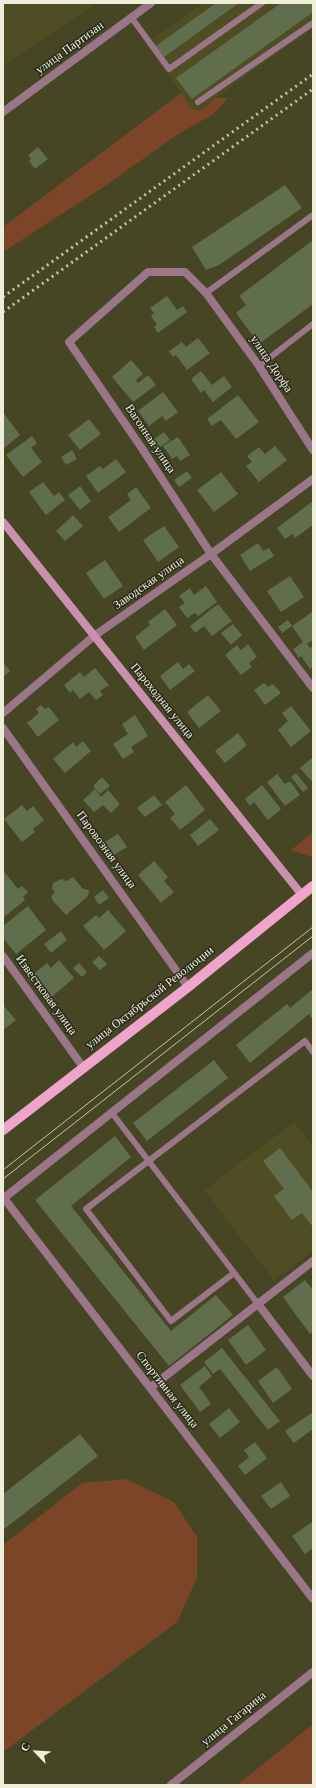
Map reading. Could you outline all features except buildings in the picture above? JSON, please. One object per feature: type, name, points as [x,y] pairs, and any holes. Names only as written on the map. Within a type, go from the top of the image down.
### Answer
[{"type":"main road","name":"Пароходная улица","points":[[3,522],[302,895]]},
{"type":"main road","name":"улица Октябрьской Революции","points":[[3,1130],[188,987],[313,886]]},
{"type":"street","name":"улица Партизан","points":[[3,112],[151,3]]},
{"type":"street","name":"Вагонная улица","points":[[206,293],[185,272],[148,272],[69,342],[141,446],[211,554],[313,688]]},
{"type":"street","name":"улица Дорфа","points":[[206,293],[259,366],[313,450]]},
{"type":"street","name":"Заводская улица","points":[[3,713],[94,636],[211,554],[313,479]]},
{"type":"street","name":"Паровозная улица","points":[[3,728],[188,987]]},
{"type":"street","points":[[4,1197],[313,953]]},
{"type":"street","name":"Известковая улица","points":[[3,956],[83,1067]]},
{"type":"street","name":"Спортивная улица","points":[[4,1197],[313,1599]]},
{"type":"street","points":[[150,1388],[313,1261]]},
{"type":"street","points":[[258,1304],[313,1376]]},
{"type":"street","name":"улица Гагарина","points":[[171,1785],[313,1672]]},
{"type":"lane","points":[[131,17],[169,69],[262,3]]},
{"type":"lane","points":[[198,102],[313,24]]},
{"type":"lane","points":[[206,293],[313,215]]},
{"type":"lane","points":[[259,366],[313,324]]},
{"type":"lane","points":[[234,1272],[171,1320],[86,1209],[305,1041],[313,1052]]},
{"type":"lane","points":[[112,1113],[258,1304]]},
{"type":"shaded area","points":[[3,3],[97,3],[3,66]]},
{"type":"shaded area","points":[[204,3],[313,3],[313,28],[215,98],[202,111],[190,108],[145,43]]},
{"type":"shaded area","points":[[181,93],[190,108],[202,111],[215,98],[228,98],[212,115],[178,134],[108,184],[3,252],[3,227]]},
{"type":"shaded area","points":[[313,832],[313,856],[291,850]]},
{"type":"shaded area","points":[[294,1122],[313,1147],[313,1251],[274,1281],[204,1190]]},
{"type":"shaded area","points":[[126,1479],[174,1502],[197,1537],[197,1578],[177,1622],[3,1752],[3,1545],[82,1483]]},
{"type":"shaded area","points":[[313,1724],[313,1785],[237,1785]]},
{"type":"tram line","points":[[3,1170],[313,927]]},
{"type":"tram line","points":[[3,1179],[313,936]]},
{"type":"railway","points":[[3,297],[313,74]]},
{"type":"railway","points":[[3,312],[313,89]]}]
